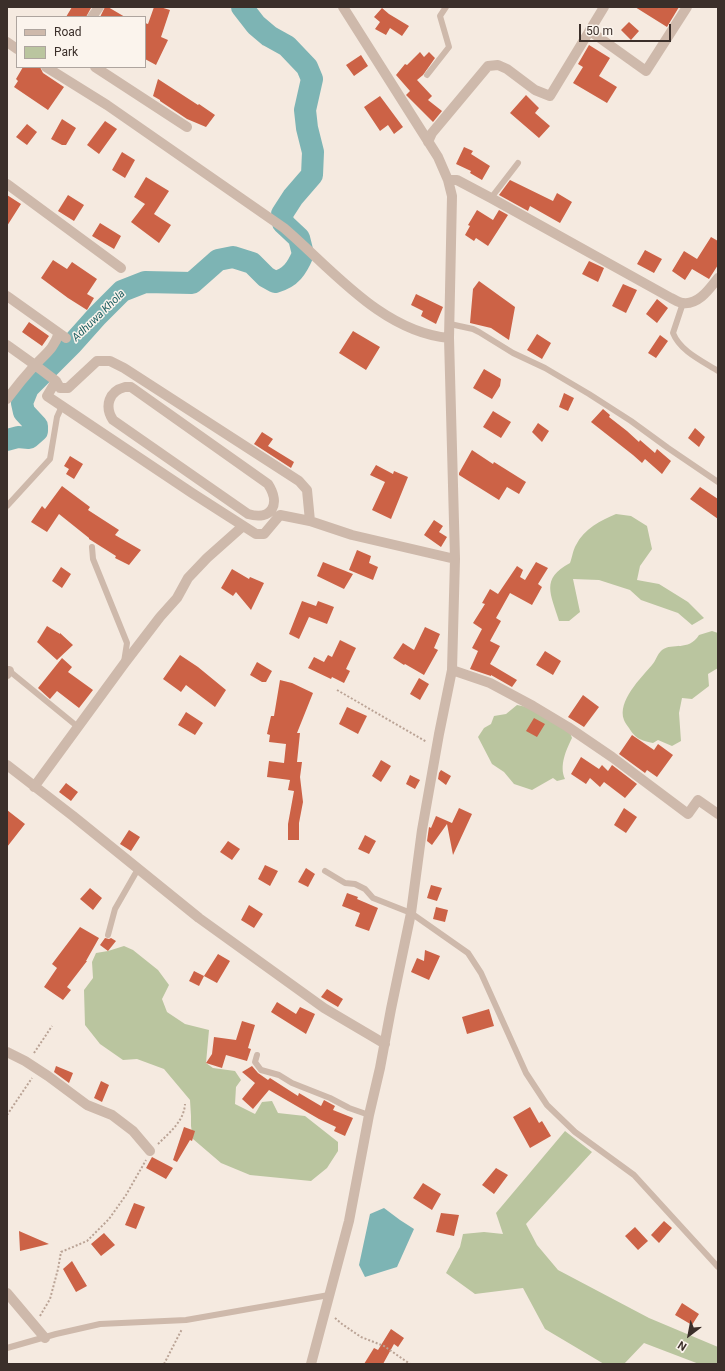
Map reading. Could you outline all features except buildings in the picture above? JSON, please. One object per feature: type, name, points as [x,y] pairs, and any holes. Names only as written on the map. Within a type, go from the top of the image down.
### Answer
[{"type":"street","points":[[93,16],[99,7]]},
{"type":"street","points":[[311,1364],[349,1221],[369,1115],[385,1044],[411,913],[422,830],[436,748],[452,670],[455,559],[449,338],[452,196],[448,180],[438,157],[343,7]]},
{"type":"street","points":[[428,142],[432,133],[488,66],[498,65],[507,69],[535,90],[550,96],[604,7]]},
{"type":"street","points":[[590,30],[646,71],[687,7]]},
{"type":"street","points":[[7,42],[16,48]]},
{"type":"street","points":[[48,68],[107,105],[284,228],[351,290],[389,317],[410,328],[437,337],[449,338]]},
{"type":"street","points":[[96,68],[187,127]]},
{"type":"street","points":[[448,180],[457,180],[492,198],[671,298],[683,303],[693,302],[703,296],[718,278]]},
{"type":"street","points":[[7,184],[121,268]]},
{"type":"street","points":[[7,296],[62,336],[7,399]]},
{"type":"street","points":[[7,345],[37,366],[54,380],[60,388],[68,388],[97,360],[110,362],[124,368],[299,481],[307,490],[310,522]]},
{"type":"street","points":[[54,380],[47,396],[256,534],[264,534],[280,515],[310,522],[352,535],[455,559]]},
{"type":"street","points":[[131,387],[268,484],[273,494],[274,506],[267,514],[261,516],[248,514],[113,420],[108,410],[110,398],[118,388],[131,387]]},
{"type":"street","points":[[34,787],[124,664],[160,617],[177,598],[188,578],[207,558],[243,526]]},
{"type":"street","points":[[452,670],[490,683],[568,727],[612,757],[688,814],[698,800],[718,814]]},
{"type":"street","points":[[7,765],[73,816],[199,918],[324,1008],[385,1044]]},
{"type":"street","points":[[7,1052],[28,1063],[87,1105],[112,1115],[133,1131],[150,1151]]},
{"type":"street","points":[[7,1293],[45,1338]]},
{"type":"lane","points":[[427,75],[449,47],[440,16],[446,7]]},
{"type":"lane","points":[[492,198],[518,163]]},
{"type":"lane","points":[[683,303],[673,333],[676,341],[689,352],[718,371]]},
{"type":"lane","points":[[450,324],[473,329],[513,353],[545,368],[631,420],[668,448],[718,482]]},
{"type":"lane","points":[[7,506],[50,458],[57,417],[62,406]]},
{"type":"lane","points":[[92,547],[93,559],[127,643],[124,664]]},
{"type":"lane","points":[[8,671],[78,727]]},
{"type":"lane","points":[[108,935],[115,908],[138,869]]},
{"type":"lane","points":[[325,871],[346,883],[355,884],[365,889],[373,898],[411,913],[468,953],[481,973],[526,1073],[547,1105],[575,1132],[634,1175],[718,1268]]},
{"type":"lane","points":[[257,1055],[255,1062],[261,1070],[279,1075],[292,1083],[330,1098],[349,1108],[369,1115]]},
{"type":"lane","points":[[7,1348],[56,1334],[100,1324],[186,1320],[329,1295]]},
{"type":"path","points":[[337,690],[436,748]]},
{"type":"path","points":[[28,1063],[52,1026]]},
{"type":"path","points":[[7,1115],[37,1069]]},
{"type":"path","points":[[35,1326],[50,1298],[58,1269],[60,1252],[88,1241],[109,1219],[126,1194],[150,1151],[180,1121],[184,1112],[185,1104]]},
{"type":"path","points":[[325,1309],[355,1333],[384,1346],[410,1364]]},
{"type":"path","points":[[164,1364],[186,1320]]},
{"type":"green space","points":[[616,514],[631,516],[647,526],[652,549],[640,566],[637,580],[659,584],[688,602],[704,618],[692,625],[678,613],[641,600],[630,590],[599,580],[573,579],[580,612],[569,621],[559,621],[550,588],[554,575],[570,563],[579,539],[588,530],[599,522]]},
{"type":"green space","points":[[712,631],[718,633],[718,668],[708,674],[709,686],[692,699],[682,698],[679,713],[681,741],[672,746],[658,740],[653,743],[636,737],[625,722],[623,713],[627,698],[636,683],[662,650],[685,645],[695,640],[699,635]]},
{"type":"green space","points":[[517,705],[527,707],[568,727],[572,738],[563,763],[563,774],[565,779],[557,781],[553,778],[532,790],[514,784],[504,772],[492,764],[478,737],[484,728],[491,724],[494,716],[506,714]]},
{"type":"green space","points":[[124,946],[133,950],[158,970],[169,985],[162,999],[167,1012],[185,1024],[209,1030],[206,1063],[213,1068],[235,1071],[241,1080],[236,1087],[235,1104],[255,1114],[262,1102],[272,1101],[278,1113],[305,1116],[338,1142],[338,1151],[327,1168],[311,1181],[250,1175],[221,1163],[193,1139],[190,1100],[164,1069],[137,1059],[123,1060],[100,1044],[85,1025],[84,990],[93,978],[92,962],[96,953]]},
{"type":"green space","points":[[565,1131],[592,1152],[526,1224],[537,1245],[558,1270],[649,1318],[718,1347],[718,1364],[699,1364],[644,1343],[624,1364],[604,1364],[545,1329],[523,1288],[475,1294],[446,1273],[460,1247],[463,1234],[484,1232],[503,1234],[496,1213]]},
{"type":"water","points":[[384,1208],[414,1229],[397,1267],[365,1277],[359,1265],[370,1214]]},
{"type":"waterway","name":"Adhuwa Khola","points":[[7,440],[18,437],[29,438],[37,431],[37,426],[24,412],[22,403],[28,388],[122,291],[145,282],[192,283],[218,260],[233,257],[252,263],[266,277],[275,282],[285,278],[293,272],[298,264],[303,254],[299,238],[283,223],[282,214],[293,197],[312,175],[313,152],[307,128],[305,110],[312,79],[307,67],[287,46],[269,36],[256,25],[242,7]]}]
